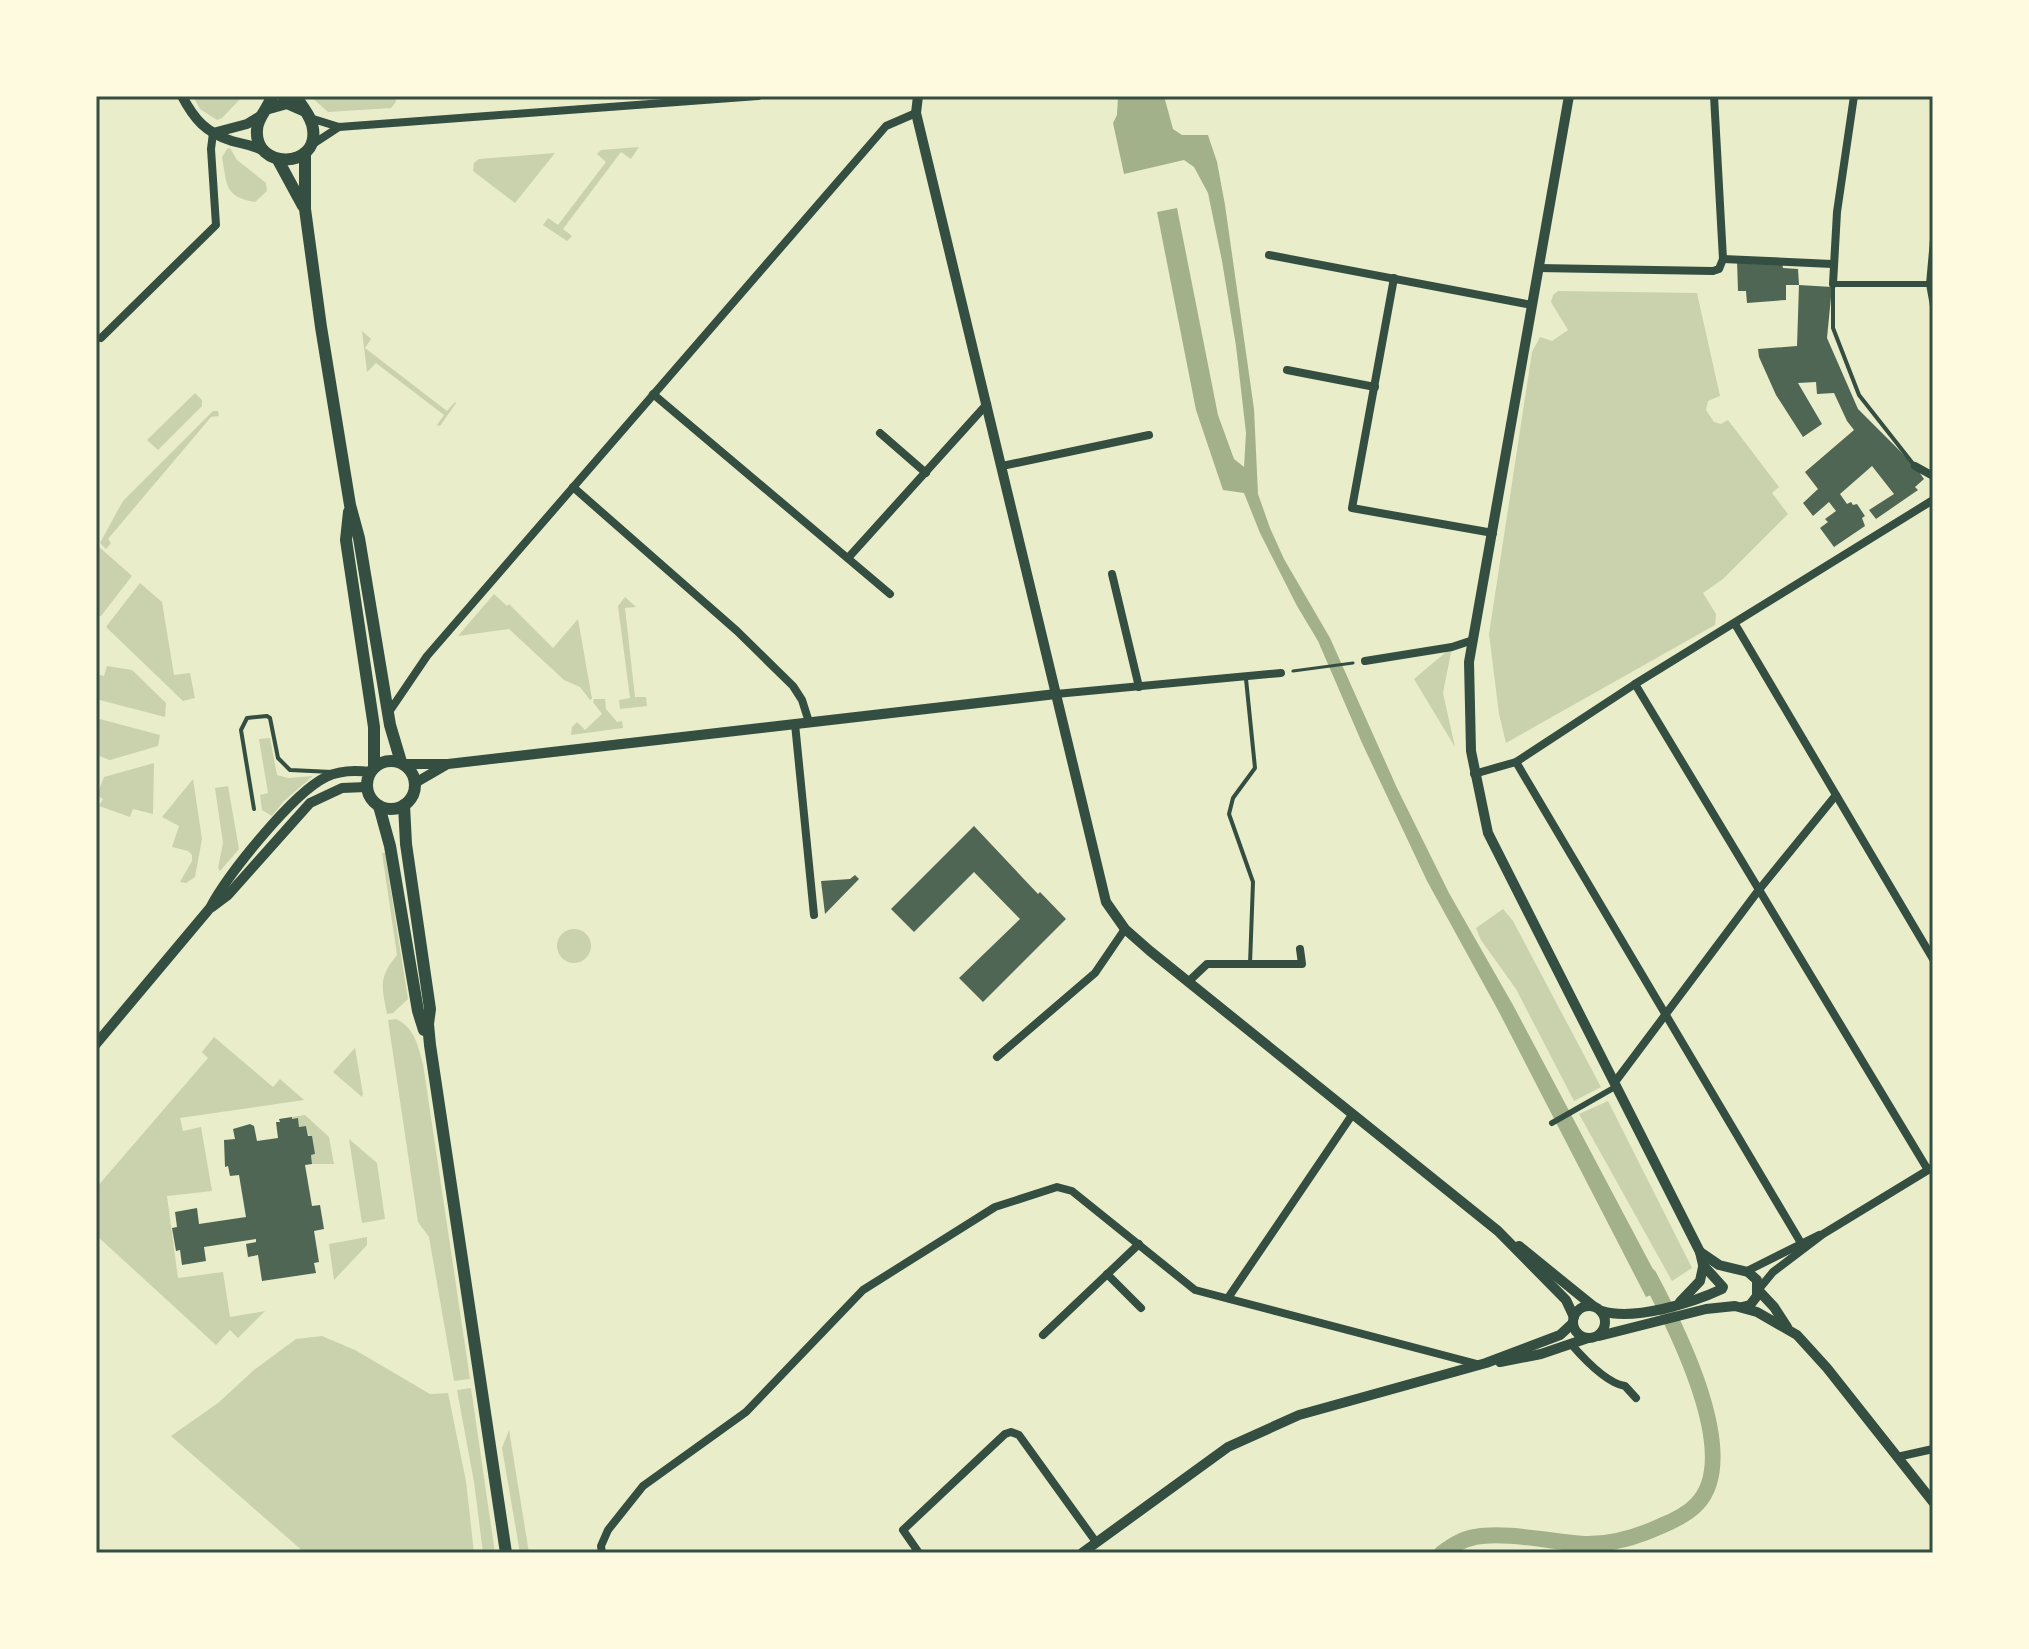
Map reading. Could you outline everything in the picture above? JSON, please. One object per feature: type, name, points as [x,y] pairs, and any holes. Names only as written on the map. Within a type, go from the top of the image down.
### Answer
[{"type":"main road","points":[[296,96],[307,114],[314,137],[308,150],[305,209],[350,505],[359,538],[389,712],[402,763]]},
{"type":"main road","points":[[307,114],[287,103],[268,106],[256,132],[262,150],[278,160],[287,161],[308,150]]},
{"type":"main road","points":[[278,160],[305,209]]},
{"type":"main road","points":[[350,505],[346,540],[374,727],[372,769],[366,787],[370,798],[379,806],[392,809],[404,805],[413,796],[415,783],[410,770],[402,763],[388,760],[372,769]]},
{"type":"main road","points":[[404,805],[406,844],[430,1009],[430,1045],[506,1553]]},
{"type":"main road","points":[[379,806],[390,846],[418,1011],[430,1045]]},
{"type":"street","points":[[182,96],[197,121],[213,133],[262,150]]},
{"type":"street","points":[[582,96],[583,109]]},
{"type":"street","points":[[605,96],[608,107]]},
{"type":"street","points":[[307,114],[339,127],[758,96]]},
{"type":"street","points":[[918,96],[916,113],[1106,902],[1125,929],[1188,982],[1598,1309],[1606,1321],[1594,1337]]},
{"type":"street","points":[[1569,96],[1469,662],[1471,751],[1488,833],[1700,1252],[1704,1273],[1680,1303]]},
{"type":"street","points":[[1538,268],[1719,269],[1723,259],[1714,96]]},
{"type":"street","points":[[1854,96],[1832,264],[1833,284],[1929,284]]},
{"type":"street","points":[[213,133],[247,124],[268,106]]},
{"type":"street","points":[[389,712],[427,656],[886,126],[916,113]]},
{"type":"street","points":[[308,150],[339,127]]},
{"type":"street","points":[[101,338],[216,225],[213,133]]},
{"type":"street","points":[[1933,240],[1929,284],[1933,306]]},
{"type":"street","points":[[1269,255],[1532,305]]},
{"type":"street","points":[[1723,259],[1832,264]]},
{"type":"street","points":[[1394,278],[1352,508],[1493,533]]},
{"type":"street","points":[[1287,370],[1375,387]]},
{"type":"street","points":[[653,394],[890,594]]},
{"type":"street","points":[[848,558],[987,404]]},
{"type":"street","points":[[880,433],[926,473]]},
{"type":"street","points":[[1002,466],[1149,435]]},
{"type":"street","points":[[1915,466],[1933,476]]},
{"type":"street","points":[[573,487],[737,631],[793,686],[802,700],[809,722]]},
{"type":"street","points":[[1474,774],[1516,762],[1635,684],[1933,500]]},
{"type":"street","points":[[1112,574],[1139,687]]},
{"type":"street","points":[[1735,624],[1933,959]]},
{"type":"street","points":[[1365,661],[1452,647],[1473,640]]},
{"type":"street","points":[[402,763],[448,764],[1056,694],[1281,673]]},
{"type":"street","points":[[602,1553],[601,1546],[608,1530],[643,1486],[746,1412],[863,1290],[995,1207],[1057,1187],[1072,1191],[1195,1290],[1483,1364],[1526,1358],[1594,1337],[1754,1301],[1773,1272],[1823,1234],[1930,1169],[1758,891],[1635,684]]},
{"type":"street","points":[[795,724],[814,915]]},
{"type":"street","points":[[1516,762],[1801,1243]]},
{"type":"street","points":[[415,783],[448,764]]},
{"type":"street","points":[[96,1044],[210,908],[238,866],[301,795],[318,781],[338,772],[372,769]]},
{"type":"street","points":[[210,908],[228,895],[310,803],[342,788],[366,787]]},
{"type":"street","points":[[1552,1123],[1616,1084],[1665,1013],[1836,795]]},
{"type":"street","points":[[997,1057],[1095,973],[1125,929]]},
{"type":"street","points":[[1188,982],[1207,964],[1302,964],[1300,949]]},
{"type":"street","points":[[1228,1298],[1352,1115]]},
{"type":"street","points":[[1498,1231],[1566,1300],[1579,1334],[1594,1337]]},
{"type":"street","points":[[1722,1288],[1726,1277],[1823,1234]]},
{"type":"street","points":[[1043,1335],[1139,1244]]},
{"type":"street","points":[[1700,1252],[1719,1265],[1742,1271],[1757,1280],[1759,1290],[1787,1327],[1827,1368],[1933,1502]]},
{"type":"street","points":[[1703,1265],[1722,1288],[1727,1301],[1787,1327]]},
{"type":"street","points":[[1107,1274],[1141,1308]]},
{"type":"street","points":[[1082,1553],[1228,1447],[1270,1427],[1299,1415],[1483,1364],[1554,1338],[1565,1332],[1582,1308],[1623,1315],[1680,1303],[1722,1288]]},
{"type":"street","points":[[1571,1344],[1581,1357],[1617,1384],[1625,1386],[1636,1398]]},
{"type":"street","points":[[919,1553],[903,1530],[1005,1434],[1011,1432],[1019,1435],[1096,1542]]},
{"type":"street","points":[[1897,1457],[1933,1449]]},
{"type":"lane","points":[[1833,284],[1833,328],[1859,395],[1915,466]]},
{"type":"lane","points":[[1245,676],[1255,768],[1233,798],[1229,814],[1253,882],[1250,964]]},
{"type":"lane","points":[[254,809],[241,730],[247,718],[270,718],[278,758],[290,770],[338,772]]},
{"type":"path","points":[[1281,673],[1365,661]]},
{"type":"shaded area","points":[[193,96],[243,96],[217,120],[200,109]]},
{"type":"shaded area","points":[[310,96],[395,96],[396,102],[391,108],[328,112]]},
{"type":"shaded area","points":[[1118,96],[1164,96],[1173,129],[1182,135],[1208,135],[1225,205],[1254,409],[1258,494],[1270,528],[1284,559],[1330,638],[1397,788],[1449,893],[1513,1005],[1664,1290],[1646,1297],[1499,1012],[1427,881],[1318,641],[1260,533],[1244,493],[1223,490],[1196,410],[1157,212],[1177,208],[1218,415],[1234,459],[1244,467],[1246,433],[1236,346],[1208,193],[1194,167],[1184,160],[1124,174],[1113,123],[1117,115]]},
{"type":"shaded area","points":[[639,147],[631,159],[621,152],[563,229],[572,236],[567,241],[543,225],[548,218],[558,225],[606,162],[597,154],[601,150]]},
{"type":"shaded area","points":[[230,148],[237,160],[266,183],[267,191],[255,202],[237,197],[229,188],[222,157]]},
{"type":"shaded area","points":[[555,153],[515,203],[473,171],[474,163],[479,159]]},
{"type":"shaded area","points":[[1558,291],[1697,293],[1720,396],[1708,401],[1706,410],[1714,422],[1721,424],[1728,420],[1779,487],[1772,493],[1788,514],[1723,579],[1703,593],[1716,614],[1715,625],[1506,743],[1499,714],[1489,634],[1532,352],[1540,337],[1552,341],[1568,330],[1551,302]]},
{"type":"shaded area","points":[[362,331],[371,339],[365,348],[447,411],[456,403],[440,426],[437,425],[444,415],[376,363],[367,372]]},
{"type":"shaded area","points":[[195,393],[202,400],[202,406],[158,450],[147,440]]},
{"type":"shaded area","points":[[213,411],[218,411],[219,416],[211,417],[108,539],[111,543],[106,549],[100,543],[123,501]]},
{"type":"shaded area","points":[[98,546],[132,576],[101,616],[96,617],[96,551]]},
{"type":"shaded area","points":[[140,583],[162,602],[174,675],[190,673],[195,698],[183,701],[106,627]]},
{"type":"shaded area","points":[[494,594],[507,606],[509,604],[553,648],[578,619],[592,699],[580,687],[564,680],[509,629],[458,636]]},
{"type":"shaded area","points":[[625,597],[636,607],[625,608],[635,697],[646,697],[647,706],[620,709],[619,700],[630,698],[618,606]]},
{"type":"shaded area","points":[[1452,647],[1443,693],[1455,747],[1414,679]]},
{"type":"shaded area","points":[[107,666],[132,670],[166,703],[165,717],[96,699],[96,674],[104,676]]},
{"type":"shaded area","points":[[594,699],[605,699],[606,709],[617,722],[622,721],[623,728],[571,735],[572,727],[577,722],[585,730],[602,714]]},
{"type":"shaded area","points":[[96,718],[160,735],[158,746],[110,760],[96,755]]},
{"type":"shaded area","points":[[270,738],[277,775],[288,778],[313,776],[272,816],[262,810],[260,795],[268,793],[259,739]]},
{"type":"shaded area","points":[[154,763],[153,814],[133,809],[130,817],[99,806],[103,799],[97,795],[104,777]]},
{"type":"shaded area","points":[[193,779],[202,839],[195,877],[186,883],[180,882],[192,861],[192,855],[172,847],[179,826],[162,817]]},
{"type":"shaded area","points":[[228,786],[239,849],[220,871],[223,843],[215,788]]},
{"type":"shaded area","points":[[382,853],[385,853],[408,999],[393,1013],[387,1014],[384,976],[397,955]]},
{"type":"shaded area","points":[[1503,909],[1513,921],[1601,1087],[1574,1101],[1516,989],[1476,928]]},
{"type":"shaded area","points":[[574,929],[586,934],[591,946],[586,958],[574,963],[562,958],[557,946],[562,934]]},
{"type":"shaded area","points":[[396,1019],[412,1032],[423,1064],[470,1379],[454,1381],[429,1237],[418,1222],[388,1020]]},
{"type":"shaded area","points":[[214,1037],[273,1087],[280,1079],[304,1100],[180,1118],[183,1131],[201,1127],[212,1191],[167,1196],[178,1278],[223,1272],[230,1317],[265,1311],[238,1338],[230,1330],[216,1345],[96,1235],[96,1188],[208,1058],[202,1052]]},
{"type":"shaded area","points":[[355,1048],[363,1094],[362,1097],[333,1072]]},
{"type":"shaded area","points":[[1608,1101],[1692,1268],[1672,1281],[1579,1114]]},
{"type":"shaded area","points":[[305,1115],[329,1137],[334,1164],[312,1164],[311,1155],[315,1154],[306,1126],[299,1127],[298,1118],[292,1119]]},
{"type":"shaded area","points":[[349,1139],[377,1163],[385,1219],[362,1223]]},
{"type":"shaded area","points":[[367,1237],[367,1245],[334,1280],[329,1244]]},
{"type":"shaded area","points":[[322,1336],[355,1350],[430,1394],[448,1393],[466,1481],[474,1553],[305,1553],[171,1436],[218,1403],[254,1370],[296,1339]]},
{"type":"shaded area","points":[[471,1388],[495,1553],[483,1553],[457,1390]]},
{"type":"shaded area","points":[[509,1430],[529,1553],[520,1553],[502,1448]]},
{"type":"building","points":[[1737,260],[1782,262],[1783,268],[1798,269],[1799,285],[1786,285],[1786,300],[1747,303],[1746,291],[1738,291]]},
{"type":"building","points":[[1799,285],[1832,287],[1827,338],[1858,409],[1924,479],[1915,487],[1918,490],[1876,519],[1869,510],[1894,494],[1872,466],[1840,494],[1847,504],[1857,504],[1865,516],[1862,518],[1865,526],[1834,547],[1820,528],[1828,522],[1825,519],[1836,511],[1829,502],[1813,516],[1803,503],[1818,489],[1805,472],[1854,430],[1834,393],[1817,394],[1816,382],[1798,383],[1822,424],[1803,437],[1776,395],[1759,357],[1758,349],[1797,346]]},
{"type":"building","points":[[974,826],[1066,919],[983,1002],[959,978],[1020,919],[974,872],[914,932],[891,909]]},
{"type":"building","points":[[855,875],[859,879],[825,914],[821,881],[850,879]]},
{"type":"building","points":[[298,1118],[299,1127],[306,1126],[308,1136],[312,1136],[315,1154],[311,1155],[312,1164],[305,1165],[312,1206],[320,1205],[324,1229],[314,1231],[319,1262],[314,1263],[316,1273],[262,1281],[258,1255],[248,1257],[246,1244],[256,1242],[256,1239],[204,1247],[206,1261],[182,1265],[172,1228],[177,1227],[175,1212],[197,1208],[199,1224],[246,1217],[239,1175],[230,1176],[228,1166],[225,1167],[224,1140],[235,1139],[233,1129],[250,1124],[254,1126],[257,1141],[278,1138],[276,1122]]},
{"type":"waterway","points":[[1442,1553],[1466,1539],[1487,1535],[1584,1544],[1614,1542],[1670,1522],[1697,1504],[1709,1482],[1713,1455],[1709,1424],[1688,1357],[1649,1276]]}]
